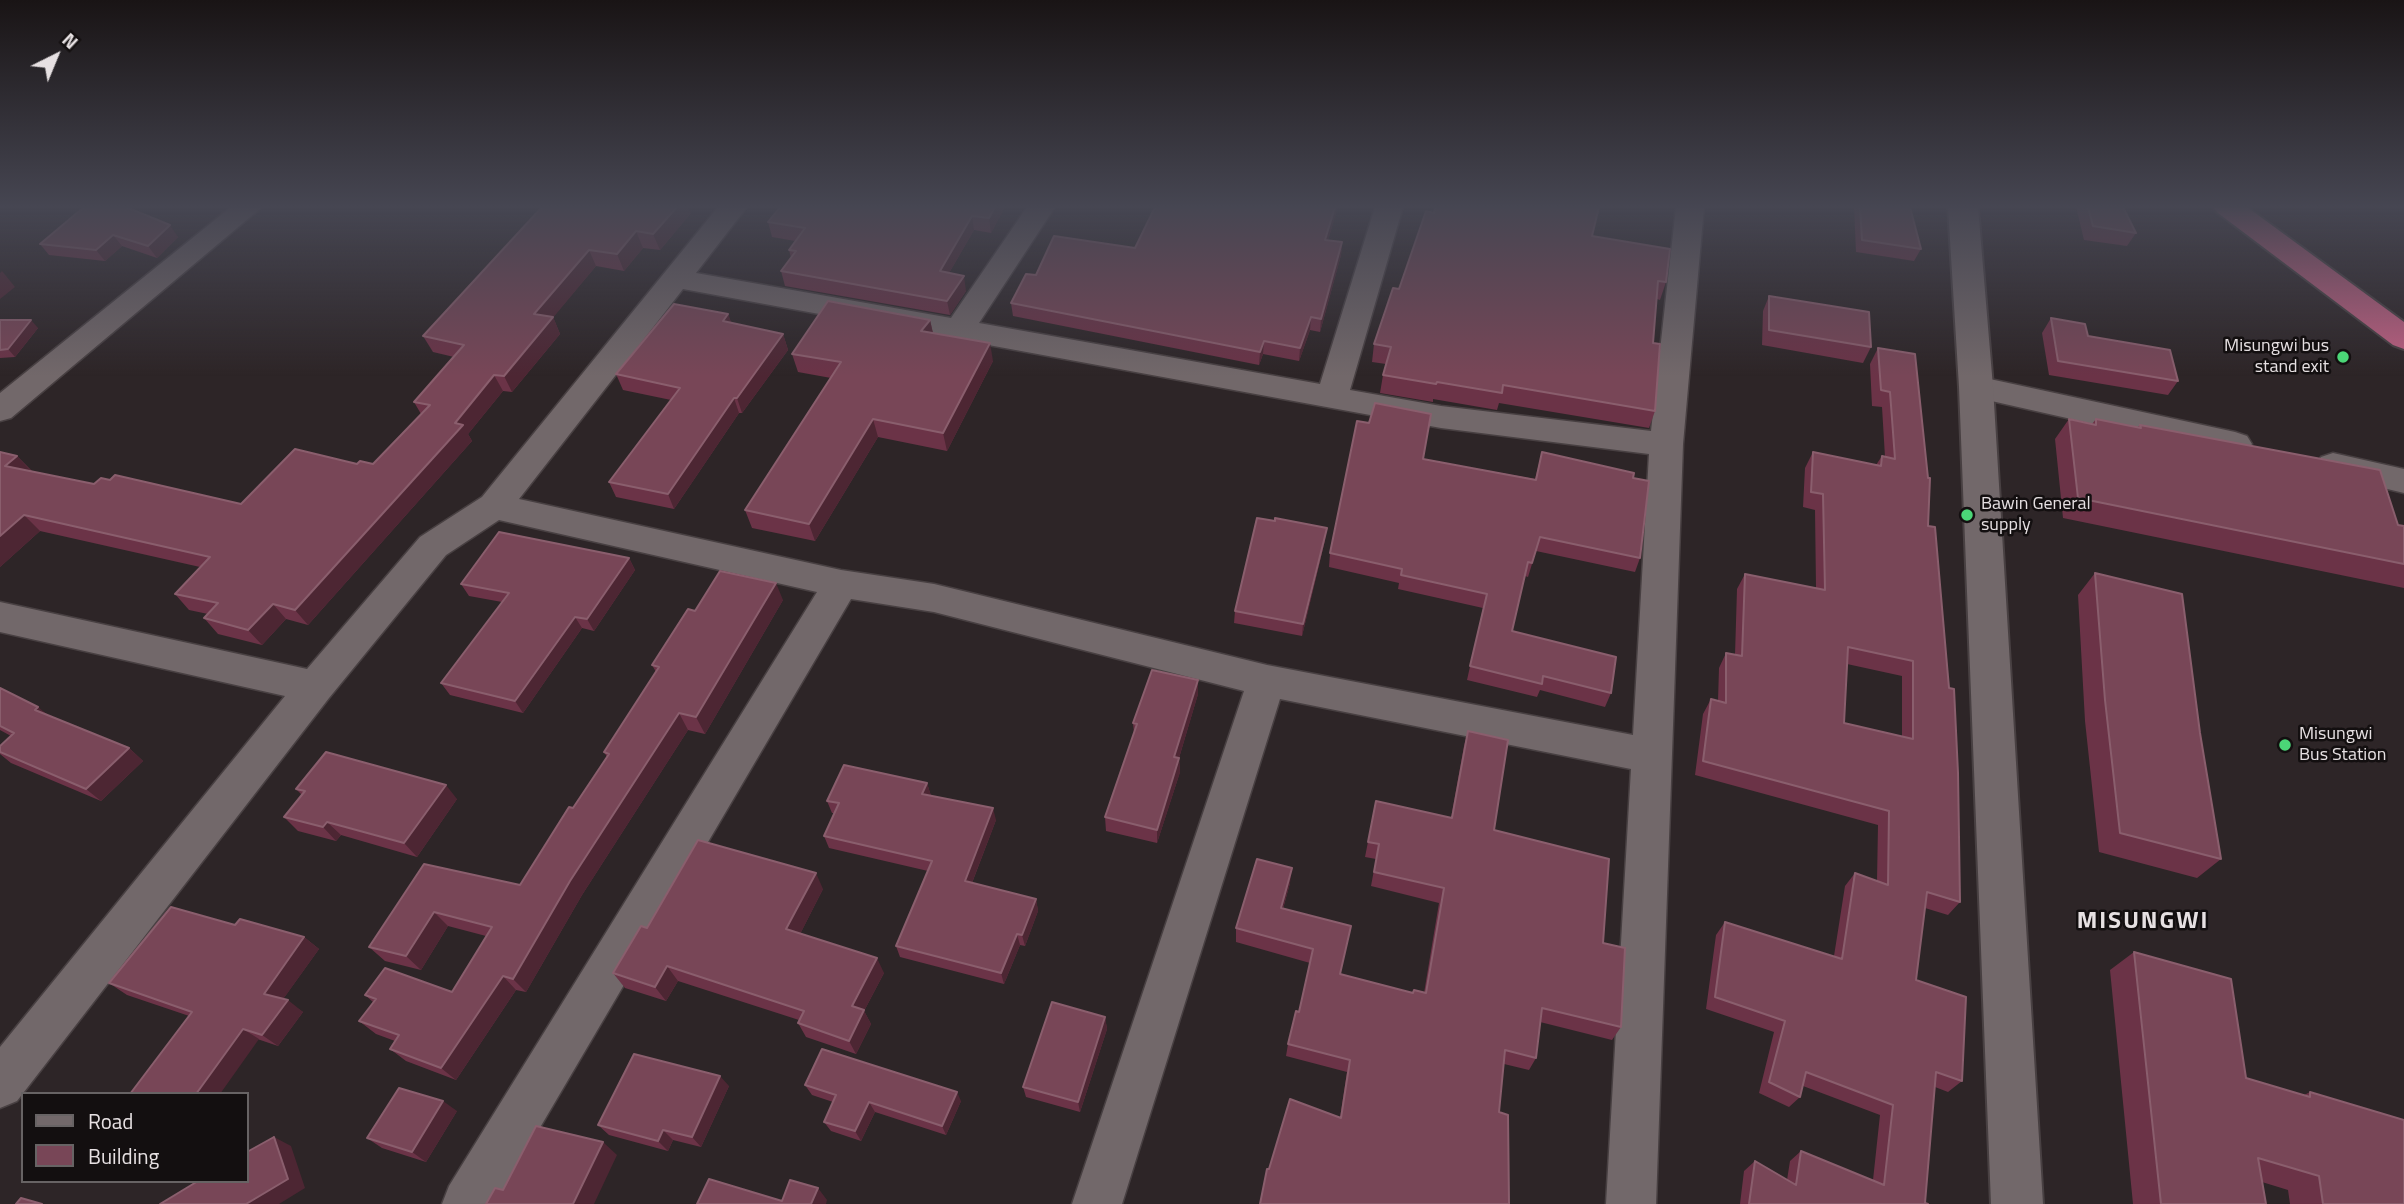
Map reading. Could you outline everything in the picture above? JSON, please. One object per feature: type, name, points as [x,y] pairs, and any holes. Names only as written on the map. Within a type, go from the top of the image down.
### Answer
[{"type":"highway","points":[[2308,263],[2404,338]]},
{"type":"street","points":[[0,410],[179,263]]},
{"type":"street","points":[[0,1084],[315,687],[433,546],[494,506],[688,263]]},
{"type":"street","points":[[959,330],[1004,263]]},
{"type":"street","points":[[1332,397],[1372,263]]},
{"type":"street","points":[[1632,1204],[1666,444],[1684,263]]},
{"type":"street","points":[[1967,263],[1976,387],[2017,1204]]},
{"type":"street","points":[[676,278],[1441,417],[1666,444]]},
{"type":"street","points":[[1976,387],[2404,481]]},
{"type":"street","points":[[494,506],[841,584],[934,598],[1267,681],[1653,756]]},
{"type":"street","points":[[467,1204],[841,584]]},
{"type":"street","points":[[0,617],[315,687]]},
{"type":"street","points":[[1097,1204],[1267,681]]},
{"type":"building","points":[[490,263],[578,263],[534,314],[553,317],[504,376],[494,375],[455,423],[463,425],[295,610],[273,604],[248,630],[204,618],[218,603],[175,594],[210,557],[24,515],[0,536],[0,452],[17,456],[5,466],[94,484],[101,478],[110,480],[115,475],[241,504],[295,449],[357,464],[360,461],[373,464],[430,405],[414,402],[464,345],[423,336]]},
{"type":"building","points":[[787,263],[945,263],[940,271],[964,276],[947,301],[781,271]]},
{"type":"building","points":[[1041,263],[1336,263],[1321,319],[1311,317],[1300,348],[1264,341],[1260,352],[1011,303],[1026,274],[1036,275]]},
{"type":"building","points":[[1408,263],[1668,263],[1666,282],[1658,281],[1653,343],[1660,344],[1655,411],[1503,385],[1502,393],[1383,375],[1391,347],[1374,344],[1393,288],[1399,289]]},
{"type":"building","points":[[1769,296],[1869,312],[1871,347],[1769,330]]},
{"type":"building","points":[[828,301],[930,320],[921,331],[990,343],[943,433],[873,419],[809,524],[745,510],[841,362],[792,354]]},
{"type":"building","points":[[674,304],[728,314],[723,321],[783,334],[737,398],[734,398],[668,494],[609,482],[680,388],[616,374]]},
{"type":"building","points":[[2051,318],[2085,324],[2088,336],[2170,350],[2178,381],[2058,361]]},
{"type":"building","points":[[0,320],[31,320],[8,349],[0,350]]},
{"type":"building","points":[[1878,348],[1915,354],[1930,478],[1928,526],[1935,527],[1949,688],[1954,689],[1960,902],[1927,892],[1916,980],[1966,997],[1962,1081],[1936,1072],[1925,1203],[1928,1204],[1749,1204],[1755,1161],[1796,1185],[1801,1151],[1884,1185],[1893,1105],[1806,1072],[1800,1097],[1769,1082],[1785,1021],[1715,997],[1725,922],[1842,959],[1855,873],[1888,885],[1889,811],[1703,761],[1711,699],[1726,703],[1726,653],[1742,656],[1745,574],[1825,590],[1823,494],[1811,492],[1813,452],[1881,466],[1882,456],[1895,459],[1890,392],[1881,390]],"holes":[[[1848,647],[1913,661],[1913,739],[1844,723]]]},
{"type":"building","points":[[1375,403],[1431,414],[1423,459],[1536,480],[1542,452],[1634,473],[1633,478],[1649,481],[1640,558],[1540,537],[1532,563],[1528,562],[1512,631],[1616,657],[1611,693],[1543,676],[1542,684],[1470,666],[1487,594],[1401,575],[1402,569],[1330,553],[1357,421],[1369,423]]},
{"type":"building","points":[[2069,419],[2096,425],[2096,419],[2141,428],[2140,425],[2380,470],[2398,525],[2404,526],[2404,564],[2078,498]]},
{"type":"building","points":[[1257,518],[1275,521],[1275,518],[1327,528],[1303,624],[1235,611]]},
{"type":"building","points":[[499,532],[629,558],[587,619],[575,617],[515,701],[441,683],[509,593],[461,584]]},
{"type":"building","points":[[720,571],[776,583],[696,717],[679,713],[570,881],[513,979],[503,976],[441,1068],[390,1049],[399,1035],[359,1021],[376,999],[365,995],[385,968],[452,992],[492,927],[434,912],[406,956],[369,947],[424,864],[520,885],[569,807],[573,808],[609,754],[604,752],[659,667],[652,665],[688,609],[695,611]]},
{"type":"building","points":[[2095,573],[2182,594],[2200,733],[2221,859],[2120,833],[2105,700]]},
{"type":"building","points":[[1152,670],[1198,680],[1174,757],[1179,758],[1157,830],[1105,817],[1137,724],[1133,723]]},
{"type":"building","points":[[0,688],[38,707],[35,710],[129,748],[86,789],[0,752],[0,746],[14,733],[0,726]]},
{"type":"building","points":[[1468,731],[1508,740],[1494,830],[1609,859],[1603,943],[1625,948],[1621,1027],[1542,1008],[1536,1058],[1505,1050],[1499,1112],[1508,1115],[1509,1204],[1260,1204],[1267,1169],[1290,1099],[1341,1118],[1350,1060],[1288,1044],[1296,1011],[1299,1012],[1313,949],[1236,928],[1257,859],[1292,868],[1281,908],[1351,926],[1340,974],[1413,993],[1414,990],[1426,993],[1444,888],[1374,872],[1379,844],[1368,842],[1376,801],[1452,818]]},
{"type":"building","points":[[326,752],[446,785],[404,843],[327,822],[323,827],[284,817],[305,791],[296,789]]},
{"type":"building","points":[[844,765],[927,783],[922,794],[993,808],[965,881],[1036,899],[1022,935],[1017,934],[1001,973],[896,946],[932,861],[824,836],[839,803],[827,801]]},
{"type":"building","points":[[698,840],[816,873],[786,929],[877,958],[852,1006],[864,1010],[849,1041],[798,1023],[804,1011],[667,966],[655,987],[613,973],[641,926],[647,928]]},
{"type":"building","points":[[171,907],[235,925],[240,919],[304,937],[264,994],[288,1000],[262,1035],[243,1029],[197,1092],[132,1092],[192,1012],[109,983]]},
{"type":"building","points":[[2134,952],[2231,979],[2246,1078],[2310,1097],[2310,1092],[2404,1120],[2404,1204],[2323,1204],[2319,1176],[2258,1158],[2266,1204],[2161,1204]]},
{"type":"building","points":[[1052,1002],[1105,1017],[1078,1102],[1023,1087]]},
{"type":"building","points":[[822,1049],[957,1092],[942,1126],[869,1102],[855,1131],[824,1122],[836,1095],[805,1085]]},
{"type":"building","points":[[634,1054],[720,1076],[692,1137],[663,1130],[658,1141],[598,1125]]},
{"type":"building","points":[[399,1088],[443,1101],[412,1152],[367,1138]]},
{"type":"building","points":[[536,1126],[603,1142],[573,1204],[486,1204],[495,1188],[503,1190]]},
{"type":"building","points":[[274,1137],[288,1179],[246,1204],[160,1204],[195,1183],[248,1183],[248,1151]]},
{"type":"building","points":[[709,1179],[782,1201],[790,1180],[818,1188],[811,1204],[697,1204]]},
{"type":"building","points":[[21,1198],[42,1204],[16,1204]]},
{"type":"place","name":"Misungwi bus stand exit","points":[[2343,357]]},
{"type":"place","name":"Bawin General supply","points":[[1967,515]]},
{"type":"place","name":"Misungwi Bus Station","points":[[2285,745]]},
{"type":"district","name":"MISUNGWI","points":[[2143,922]]}]
